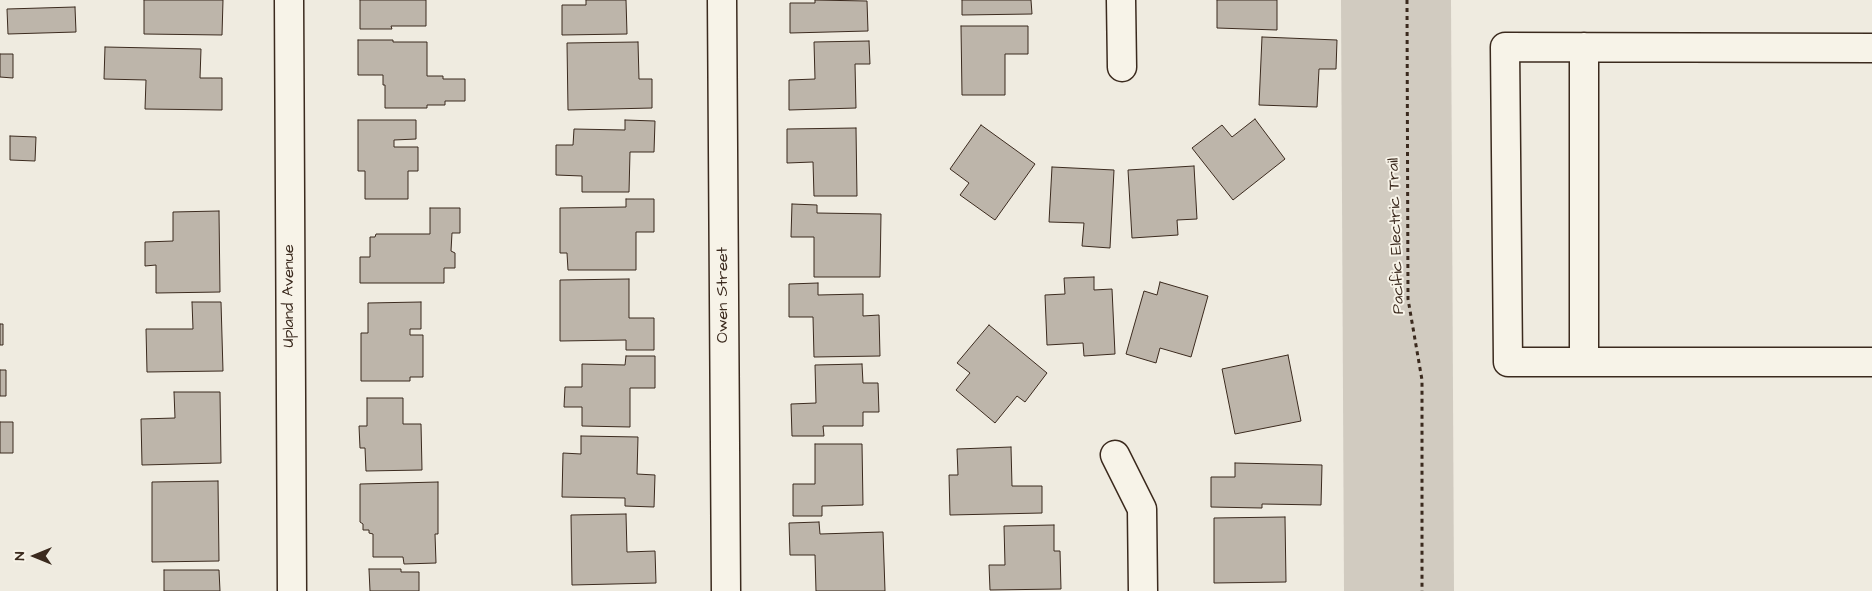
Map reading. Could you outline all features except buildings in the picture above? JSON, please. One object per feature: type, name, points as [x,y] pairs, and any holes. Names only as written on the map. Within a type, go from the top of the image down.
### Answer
[{"type":"street","name":"Upland Avenue","points":[[289,0],[292,591]]},
{"type":"street","name":"Owen Street","points":[[722,0],[726,591]]},
{"type":"street","points":[[1121,0],[1122,67]]},
{"type":"street","points":[[1872,48],[1505,47],[1508,362],[1872,362]]},
{"type":"street","points":[[1584,47],[1584,362]]},
{"type":"street","points":[[1115,455],[1142,509],[1143,591]]},
{"type":"path","name":"Pacific Electric Trail","points":[[1407,0],[1408,299],[1422,380],[1422,591]]},
{"type":"shaded area","points":[[1341,0],[1451,0],[1454,591],[1344,591]]}]
